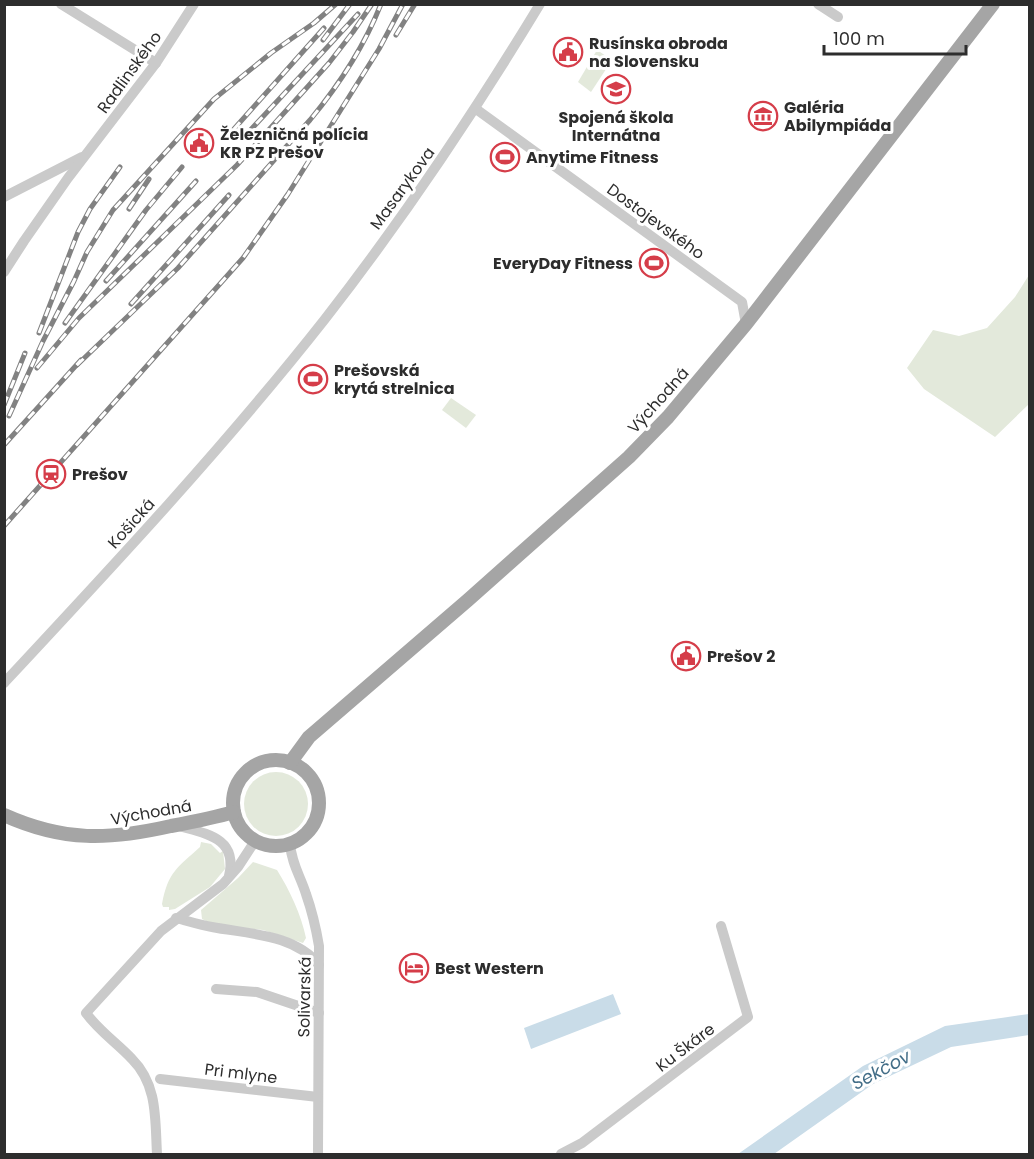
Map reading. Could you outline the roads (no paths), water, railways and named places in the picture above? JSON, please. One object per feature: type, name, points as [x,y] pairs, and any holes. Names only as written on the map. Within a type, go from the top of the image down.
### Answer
[{"type":"main road","name":"Východná","points":[[290,763],[309,737],[629,458],[668,417],[746,324],[993,4]]},
{"type":"main road","points":[[278,760],[290,763],[312,780],[319,806],[316,818],[301,838],[290,844],[267,845],[255,841],[238,824],[234,812],[233,799],[237,786],[254,766],[278,760]]},
{"type":"main road","name":"Východná","points":[[4,815],[43,829],[92,837],[119,836],[234,812]]},
{"type":"street","points":[[61,4],[156,63]]},
{"type":"street","name":"Radlinského","points":[[4,273],[85,155],[156,63],[194,4]]},
{"type":"street","name":"Masarykova","points":[[276,380],[349,288],[476,109],[540,4]]},
{"type":"street","points":[[818,4],[838,17]]},
{"type":"street","name":"Dostojevského","points":[[476,109],[742,302]]},
{"type":"street","name":"Radlinského","points":[[4,197],[85,155]]},
{"type":"street","points":[[746,324],[742,302],[765,299]]},
{"type":"street","name":"Košická","points":[[4,683],[157,518],[276,380]]},
{"type":"street","points":[[176,825],[212,835],[221,841],[231,861],[229,878]]},
{"type":"street","points":[[158,1155],[153,1097],[147,1077],[87,1013],[156,936],[229,878],[255,841]]},
{"type":"street","name":"Solivarská","points":[[290,844],[292,861],[305,891],[319,946],[318,1155]]},
{"type":"street","points":[[176,918],[280,940],[308,952],[320,965]]},
{"type":"street","name":"Ku Škáre","points":[[561,1155],[582,1143],[748,1017],[721,926]]},
{"type":"street","points":[[216,989],[257,992],[319,1013]]},
{"type":"street","name":"Pri mlyne","points":[[160,1079],[318,1097]]},
{"type":"water","points":[[613,994],[621,1014],[531,1049],[524,1028]]},
{"type":"water","name":"Sekčov","points":[[1029,1014],[1029,1035],[951,1047],[873,1084],[774,1154],[738,1154],[863,1066],[945,1026]]},
{"type":"railway","points":[[9,416],[87,252],[113,210],[214,99],[336,4]]},
{"type":"railway","points":[[323,40],[350,4]]},
{"type":"railway","points":[[37,368],[79,318],[237,165],[329,63],[372,4]]},
{"type":"railway","points":[[77,365],[178,268],[310,120],[350,65],[381,4]]},
{"type":"railway","points":[[4,526],[243,258],[288,194],[379,49],[403,4]]},
{"type":"railway","points":[[396,35],[415,4]]},
{"type":"railway","points":[[244,137],[358,14]]},
{"type":"railway","points":[[234,129],[324,28]]},
{"type":"railway","points":[[39,333],[78,232],[90,209],[120,167]]},
{"type":"railway","points":[[65,323],[146,210],[182,167]]},
{"type":"railway","points":[[129,209],[149,179]]},
{"type":"railway","points":[[106,281],[196,181]]},
{"type":"railway","points":[[131,304],[229,195]]},
{"type":"railway","points":[[4,405],[25,353]]},
{"type":"railway","points":[[4,445],[81,360]]},
{"type":"place","name":"Rusínska obroda na Slovensku","points":[[568,52]]},
{"type":"place","name":"Spojená škola Internátna","points":[[616,89]]},
{"type":"place","name":"Galéria Abilympiáda","points":[[763,116]]},
{"type":"place","name":"Železničná polícia KR PZ Prešov","points":[[199,143]]},
{"type":"place","name":"Anytime Fitness","points":[[505,157]]},
{"type":"place","name":"EveryDay Fitness","points":[[654,263]]},
{"type":"place","name":"Prešovská krytá strelnica","points":[[313,379]]},
{"type":"place","name":"Prešov","points":[[51,474]]},
{"type":"place","name":"Prešov 2","points":[[686,656]]},
{"type":"place","name":"Best Western","points":[[414,968]]}]
